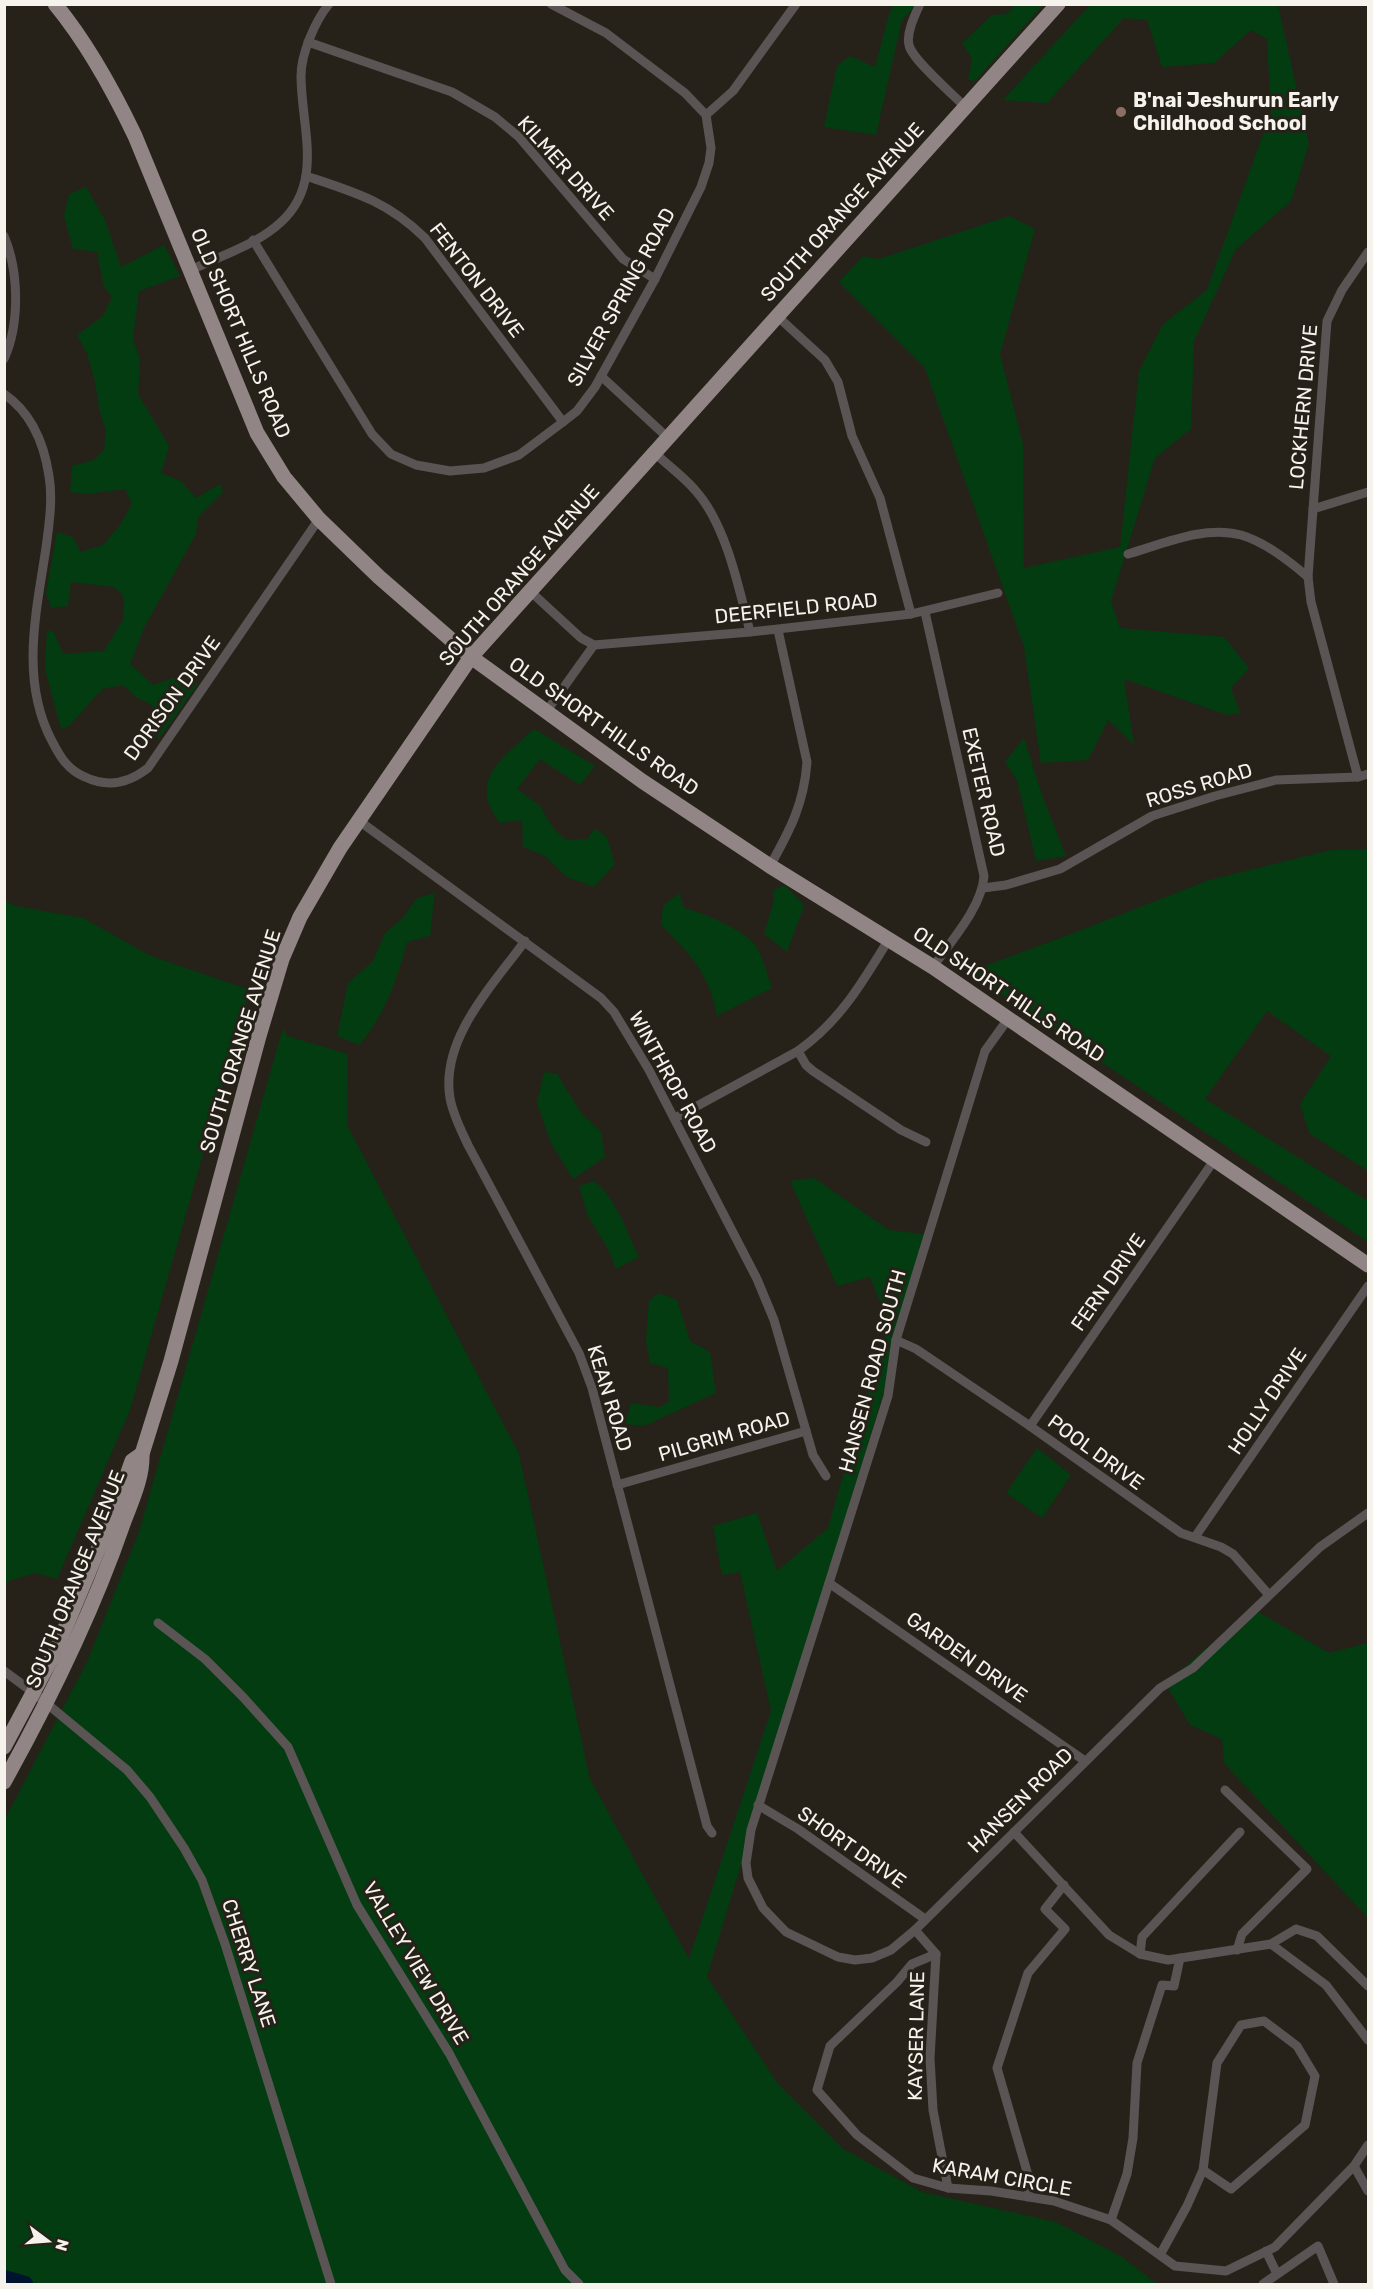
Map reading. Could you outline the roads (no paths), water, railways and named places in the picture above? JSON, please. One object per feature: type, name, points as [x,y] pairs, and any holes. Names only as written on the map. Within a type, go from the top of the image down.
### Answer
[{"type":"main road","name":"OLD SHORT HILLS ROAD","points":[[55,4],[72,26],[115,94],[135,136],[257,433],[284,477],[319,519],[380,577],[471,657],[642,781],[770,866],[933,967],[1368,1265]]},
{"type":"main road","name":"SOUTH ORANGE AVENUE","points":[[4,1782],[47,1704],[79,1635],[114,1550],[142,1469],[142,1454],[174,1350],[259,1036],[282,959],[300,917],[358,820],[471,657],[1058,4]]},
{"type":"main road","name":"SOUTH ORANGE AVENUE","points":[[4,1747],[56,1650],[113,1514],[132,1461],[142,1454]]},
{"type":"street","points":[[191,270],[254,240],[280,223],[296,204],[306,176],[309,153],[300,74],[314,26],[329,4]]},
{"type":"street","points":[[551,4],[606,33],[685,93],[706,116],[733,91],[796,4]]},
{"type":"street","points":[[920,4],[909,35],[909,45],[914,57],[965,106]]},
{"type":"street","name":"KILMER DRIVE","points":[[308,42],[452,92],[495,117],[519,137],[623,259],[655,279]]},
{"type":"street","name":"SILVER SPRING ROAD","points":[[254,240],[372,434],[391,454],[416,465],[450,471],[484,468],[519,454],[577,411],[601,376],[655,279],[701,187],[711,148],[706,116]]},
{"type":"street","name":"FENTON DRIVE","points":[[306,176],[362,195],[394,211],[409,222],[425,238],[563,422]]},
{"type":"street","points":[[4,236],[11,262],[16,322],[13,340],[4,359]]},
{"type":"street","name":"LOCKHERN DRIVE","points":[[1358,777],[1311,602],[1308,577],[1327,321],[1342,290],[1368,252]]},
{"type":"street","points":[[777,315],[825,360],[838,382],[852,436],[880,498],[911,614]]},
{"type":"street","points":[[601,376],[667,437]]},
{"type":"street","name":"DORISON DRIVE","points":[[4,394],[30,418],[45,453],[50,477],[48,531],[33,633],[33,681],[40,716],[61,759],[85,778],[102,783],[120,783],[136,777],[148,768],[319,519]]},
{"type":"street","points":[[654,452],[696,490],[708,508],[724,541],[737,579],[750,632]]},
{"type":"street","points":[[1313,509],[1368,492]]},
{"type":"street","points":[[1128,554],[1215,532],[1242,535],[1265,547],[1308,577]]},
{"type":"street","points":[[531,592],[581,638],[594,645],[546,712]]},
{"type":"street","name":"DEERFIELD ROAD","points":[[594,645],[778,630],[911,614],[998,593]]},
{"type":"street","name":"EXETER ROAD","points":[[925,612],[983,868],[983,888]]},
{"type":"street","points":[[770,866],[796,817],[804,790],[807,762],[778,630]]},
{"type":"street","name":"ROSS ROAD","points":[[983,888],[997,887],[1060,869],[1152,816],[1215,796],[1276,780],[1358,777],[1368,774]]},
{"type":"street","name":"WINTHROP ROAD","points":[[358,820],[525,941],[601,998],[614,1012],[632,1039],[675,1118],[760,1287],[774,1320],[813,1455],[826,1476]]},
{"type":"street","points":[[933,967],[974,908],[983,888]]},
{"type":"street","points":[[675,1118],[814,1040],[839,1016],[854,996],[889,939]]},
{"type":"street","name":"KEAN ROAD","points":[[525,941],[465,1024],[450,1062],[448,1085],[450,1100],[455,1118],[468,1145],[579,1353],[592,1388],[707,1826],[712,1833]]},
{"type":"street","name":"HANSEN ROAD SOUTH","points":[[758,1805],[888,1396],[897,1340],[985,1051],[1008,1019]]},
{"type":"street","points":[[798,1051],[806,1065],[813,1071],[901,1130],[926,1142]]},
{"type":"street","name":"FERN DRIVE","points":[[1030,1426],[1215,1159]]},
{"type":"street","name":"HOLLY DRIVE","points":[[1195,1537],[1368,1286]]},
{"type":"street","name":"POOL DRIVE","points":[[897,1340],[916,1349],[1030,1426],[1162,1521],[1182,1533],[1221,1547],[1233,1554],[1269,1595]]},
{"type":"street","name":"PILGRIM ROAD","points":[[617,1485],[806,1431]]},
{"type":"street","name":"HANSEN ROAD","points":[[758,1805],[747,1848],[746,1863],[748,1878],[763,1908],[786,1932],[838,1957],[855,1960],[872,1958],[891,1950],[915,1930],[1160,1688],[1193,1668],[1320,1547],[1368,1513]]},
{"type":"street","name":"GARDEN DRIVE","points":[[829,1583],[1085,1761]]},
{"type":"street","name":"VALLEY VIEW DRIVE","points":[[158,1623],[205,1659],[288,1747],[357,1905],[449,2053],[565,2270],[579,2284]]},
{"type":"street","name":"CHERRY LANE","points":[[4,1671],[34,1692],[127,1770],[150,1797],[184,1848],[201,1880],[225,1944],[331,2284]]},
{"type":"street","points":[[1225,1790],[1307,1869],[1242,1934],[1237,1950]]},
{"type":"street","name":"SHORT DRIVE","points":[[758,1805],[798,1829],[925,1919]]},
{"type":"street","points":[[1014,1832],[1109,1935],[1140,1954],[1168,1960],[1237,1950],[1271,1944],[1296,1929],[1317,1936],[1368,1986]]},
{"type":"street","points":[[1140,1954],[1142,1937],[1240,1833]]},
{"type":"street","points":[[1028,2197],[1030,2182],[997,2068],[1028,1973],[1065,1929],[1046,1909],[1064,1885]]},
{"type":"street","points":[[915,1930],[936,1954]]},
{"type":"street","points":[[1271,1944],[1326,1985],[1368,2040]]},
{"type":"street","name":"KARAM CIRCLE","points":[[936,1954],[912,1964],[897,1982],[830,2046],[817,2090],[857,2134],[913,2178],[948,2188],[991,2191],[1054,2201],[1111,2220],[1175,2266],[1227,2271],[1275,2247],[1354,2166],[1368,2145]]},
{"type":"street","name":"KAYSER LANE","points":[[936,1954],[930,2058],[933,2110],[948,2188]]},
{"type":"street","points":[[1111,2220],[1128,2175],[1133,2138],[1137,2062],[1157,1996],[1162,1985],[1174,1986],[1180,1958]]},
{"type":"street","points":[[1160,2255],[1187,2206],[1203,2170],[1217,2063],[1241,2025],[1264,2021],[1297,2046],[1315,2076],[1305,2125],[1231,2189],[1203,2170]]},
{"type":"street","points":[[1354,2166],[1368,2191]]},
{"type":"street","points":[[1263,2284],[1318,2246],[1335,2284]]},
{"type":"street","points":[[1266,2251],[1277,2274]]},
{"type":"waterway","points":[[4,2278],[25,2284]]},
{"type":"place","name":"B'nai Jeshurun Early Childhood School","points":[[1121,112]]}]
